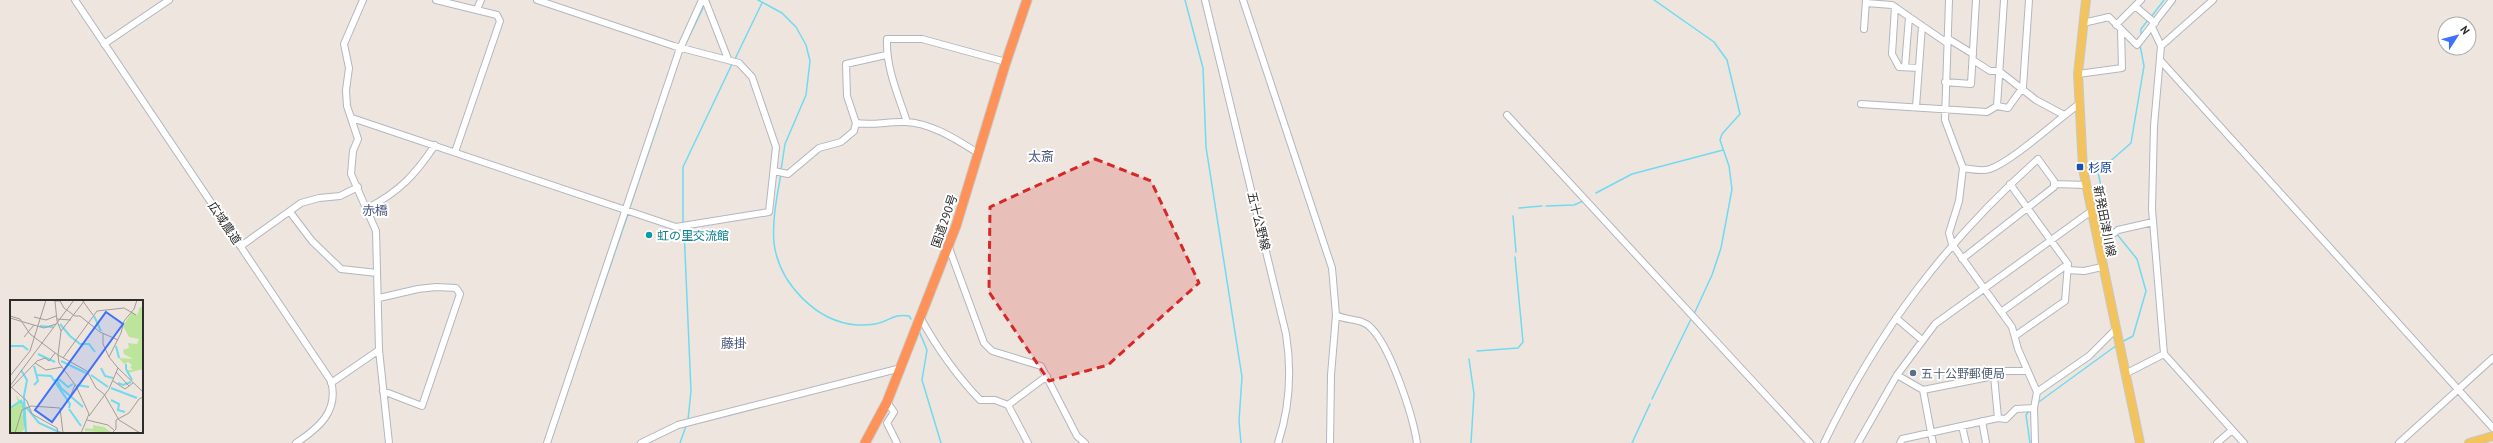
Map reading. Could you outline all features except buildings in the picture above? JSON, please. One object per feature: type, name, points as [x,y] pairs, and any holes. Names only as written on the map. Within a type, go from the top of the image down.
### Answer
[{"type":"highway","name":"国道290号","points":[[865,443],[887,402],[948,245],[1027,0]]},
{"type":"main road","name":"新発田津川線","points":[[2086,0],[2078,74],[2081,151],[2090,212],[2140,443]]},
{"type":"main road","points":[[2469,443],[2493,436]]},
{"type":"street","name":"広域農道","points":[[75,0],[241,246],[331,383]]},
{"type":"street","points":[[104,44],[169,0]]},
{"type":"street","points":[[363,0],[344,44],[349,68],[346,90],[347,106],[358,139],[353,151],[351,174],[368,208],[376,231],[379,298],[379,350],[388,443]]},
{"type":"street","points":[[436,0],[497,15],[500,21],[455,152]]},
{"type":"street","points":[[477,9],[481,0]]},
{"type":"street","points":[[352,118],[679,228],[769,212],[776,147],[752,77],[739,63],[680,48],[537,0]]},
{"type":"street","points":[[548,443],[680,48],[703,0]]},
{"type":"street","points":[[703,0],[728,59]]},
{"type":"street","name":"五十公野線","points":[[1205,0],[1288,342],[1290,381],[1288,401],[1278,443]]},
{"type":"street","points":[[1243,0],[1330,261],[1336,315],[1330,375],[1330,443]]},
{"type":"street","points":[[1949,0],[1944,108],[1945,120],[1963,168],[1959,201],[1949,233],[1952,244],[1962,259],[2012,327],[2026,371],[2031,375],[2037,392],[2034,408],[2035,443]]},
{"type":"street","points":[[1945,82],[1971,84],[1976,0]]},
{"type":"street","points":[[1997,106],[2004,0]]},
{"type":"street","points":[[1861,104],[1944,108],[1987,112],[1997,106],[2008,108],[2023,87],[2029,0]]},
{"type":"street","points":[[2116,25],[2141,0]]},
{"type":"street","points":[[2083,23],[2109,17],[2122,31],[2140,43],[2172,0]]},
{"type":"street","points":[[2161,46],[2213,0]]},
{"type":"street","points":[[1864,29],[1866,1],[1892,5],[1922,26],[1973,57],[1990,71],[1999,71],[2023,87],[2036,100],[2064,115]]},
{"type":"street","points":[[2135,6],[2154,25],[2161,46],[2154,126],[2153,222],[2164,354],[2244,443]]},
{"type":"street","points":[[1895,7],[1892,54],[1899,67],[1919,68]]},
{"type":"street","points":[[1905,67],[1908,16]]},
{"type":"street","points":[[1916,107],[1922,26]]},
{"type":"street","points":[[2078,74],[2122,68],[2122,31]]},
{"type":"street","points":[[907,122],[894,87],[886,55],[887,40],[916,38],[1006,62]]},
{"type":"street","points":[[774,171],[788,174],[819,148],[841,142],[854,131],[856,123],[847,96],[846,64],[886,55]]},
{"type":"street","points":[[2160,60],[2493,428]]},
{"type":"street","points":[[1963,168],[1979,171],[1990,169],[2020,150],[2079,104]]},
{"type":"street","points":[[1507,115],[1810,443]]},
{"type":"street","points":[[856,123],[907,122],[928,127],[953,138],[978,153]]},
{"type":"street","points":[[368,208],[394,194],[413,172],[420,168],[435,145]]},
{"type":"street","points":[[1824,443],[1863,368],[1924,277],[1952,244],[2010,184],[2038,159],[2055,184]]},
{"type":"street","points":[[2010,184],[2068,267],[2084,271],[2102,267]]},
{"type":"street","points":[[1962,259],[2055,184],[2086,186]]},
{"type":"street","points":[[241,246],[301,203],[319,198],[340,196],[358,187]]},
{"type":"street","points":[[290,212],[312,241],[341,269],[377,273]]},
{"type":"street","points":[[1858,443],[1897,376],[1935,324],[1983,287],[2050,242],[2090,212]]},
{"type":"street","points":[[2098,246],[2118,230],[2153,222]]},
{"type":"street","points":[[948,245],[984,343],[992,351],[1041,366],[1077,436],[1085,443]]},
{"type":"street","points":[[2001,312],[2068,267]]},
{"type":"street","points":[[2015,336],[2065,300],[2068,267]]},
{"type":"street","points":[[379,298],[436,287],[456,288],[460,294],[422,406],[383,391]]},
{"type":"street","points":[[1336,315],[1342,319],[1364,323],[1370,326],[1376,334],[1401,386],[1414,423],[1418,443]]},
{"type":"street","points":[[920,317],[939,352],[980,400],[995,400],[1008,405],[1028,443]]},
{"type":"street","points":[[1896,318],[1922,340]]},
{"type":"street","points":[[2037,392],[2089,356],[2116,329]]},
{"type":"street","points":[[296,443],[315,430],[329,413],[333,393],[331,383],[379,350]]},
{"type":"street","points":[[2125,374],[2164,354]]},
{"type":"street","points":[[2399,443],[2493,358]]},
{"type":"street","points":[[642,442],[678,425],[901,368]]},
{"type":"street","points":[[1897,376],[1923,390],[1994,376],[1999,371],[2026,371]]},
{"type":"street","points":[[1008,405],[1047,376]]},
{"type":"street","points":[[1994,376],[1998,418]]},
{"type":"street","points":[[1923,390],[1933,443]]},
{"type":"street","points":[[887,402],[894,412],[887,423],[897,443]]},
{"type":"street","points":[[1900,443],[1902,439],[1931,432],[1998,418],[2006,419],[2016,410],[2034,408]]},
{"type":"street","points":[[1982,421],[1986,443]]},
{"type":"street","points":[[1962,426],[1966,443]]},
{"type":"street","points":[[2217,443],[2232,430]]},
{"type":"highlighted area","points":[[1095,159],[1151,181],[1199,283],[1108,365],[1049,381],[989,292],[990,207]]},
{"type":"waterway","points":[[758,0],[782,13],[796,27],[806,45],[810,61],[806,95],[785,144],[781,170]]},
{"type":"waterway","points":[[1185,0],[1203,68],[1206,147],[1242,377],[1239,421],[1241,443]]},
{"type":"waterway","points":[[1654,0],[1714,42],[1727,60],[1740,114],[1722,134],[1720,140],[1729,166],[1732,189],[1721,248],[1712,275],[1694,314]]},
{"type":"waterway","points":[[2151,17],[2164,0]]},
{"type":"waterway","points":[[734,61],[762,3]]},
{"type":"waterway","points":[[684,47],[703,8]]},
{"type":"waterway","points":[[2141,35],[2141,29],[2148,20]]},
{"type":"waterway","points":[[2114,230],[2108,220],[2098,172],[2131,143],[2144,66],[2140,45]]},
{"type":"waterway","points":[[683,223],[683,167],[732,64]]},
{"type":"waterway","points":[[629,210],[661,115]]},
{"type":"waterway","points":[[1596,193],[1632,174],[1723,150]]},
{"type":"waterway","points":[[781,174],[774,217],[774,243],[777,258],[783,272],[802,298],[827,317],[857,325],[880,323],[904,315],[909,316],[911,319]]},
{"type":"waterway","points":[[1546,206],[1574,205],[1583,201]]},
{"type":"waterway","points":[[1519,208],[1542,206]]},
{"type":"waterway","points":[[588,331],[628,214]]},
{"type":"waterway","points":[[1513,216],[1516,252]]},
{"type":"waterway","points":[[684,229],[691,391],[688,420]]},
{"type":"waterway","points":[[2116,233],[2137,259],[2146,291],[2133,336],[2122,342]]},
{"type":"waterway","points":[[1477,351],[1518,348],[1523,342],[1515,257]]},
{"type":"waterway","points":[[1652,399],[1691,319]]},
{"type":"waterway","points":[[919,331],[927,350],[922,380],[941,443]]},
{"type":"waterway","points":[[2036,404],[2117,345]]},
{"type":"waterway","points":[[1469,359],[1474,394],[1471,443]]},
{"type":"waterway","points":[[550,443],[575,369]]},
{"type":"waterway","points":[[1632,443],[1650,404]]},
{"type":"waterway","points":[[2029,411],[2026,415],[2030,443]]},
{"type":"waterway","points":[[680,443],[686,426]]},
{"type":"place","name":"杉原","points":[[2080,167]]},
{"type":"place","name":"虹の里交流館","points":[[649,235]]},
{"type":"place","name":"五十公野郵便局","points":[[1913,373]]},
{"type":"district","name":"太斎","points":[[1041,156]]},
{"type":"district","name":"赤橋","points":[[375,210]]},
{"type":"district","name":"藤掛","points":[[734,343]]}]
